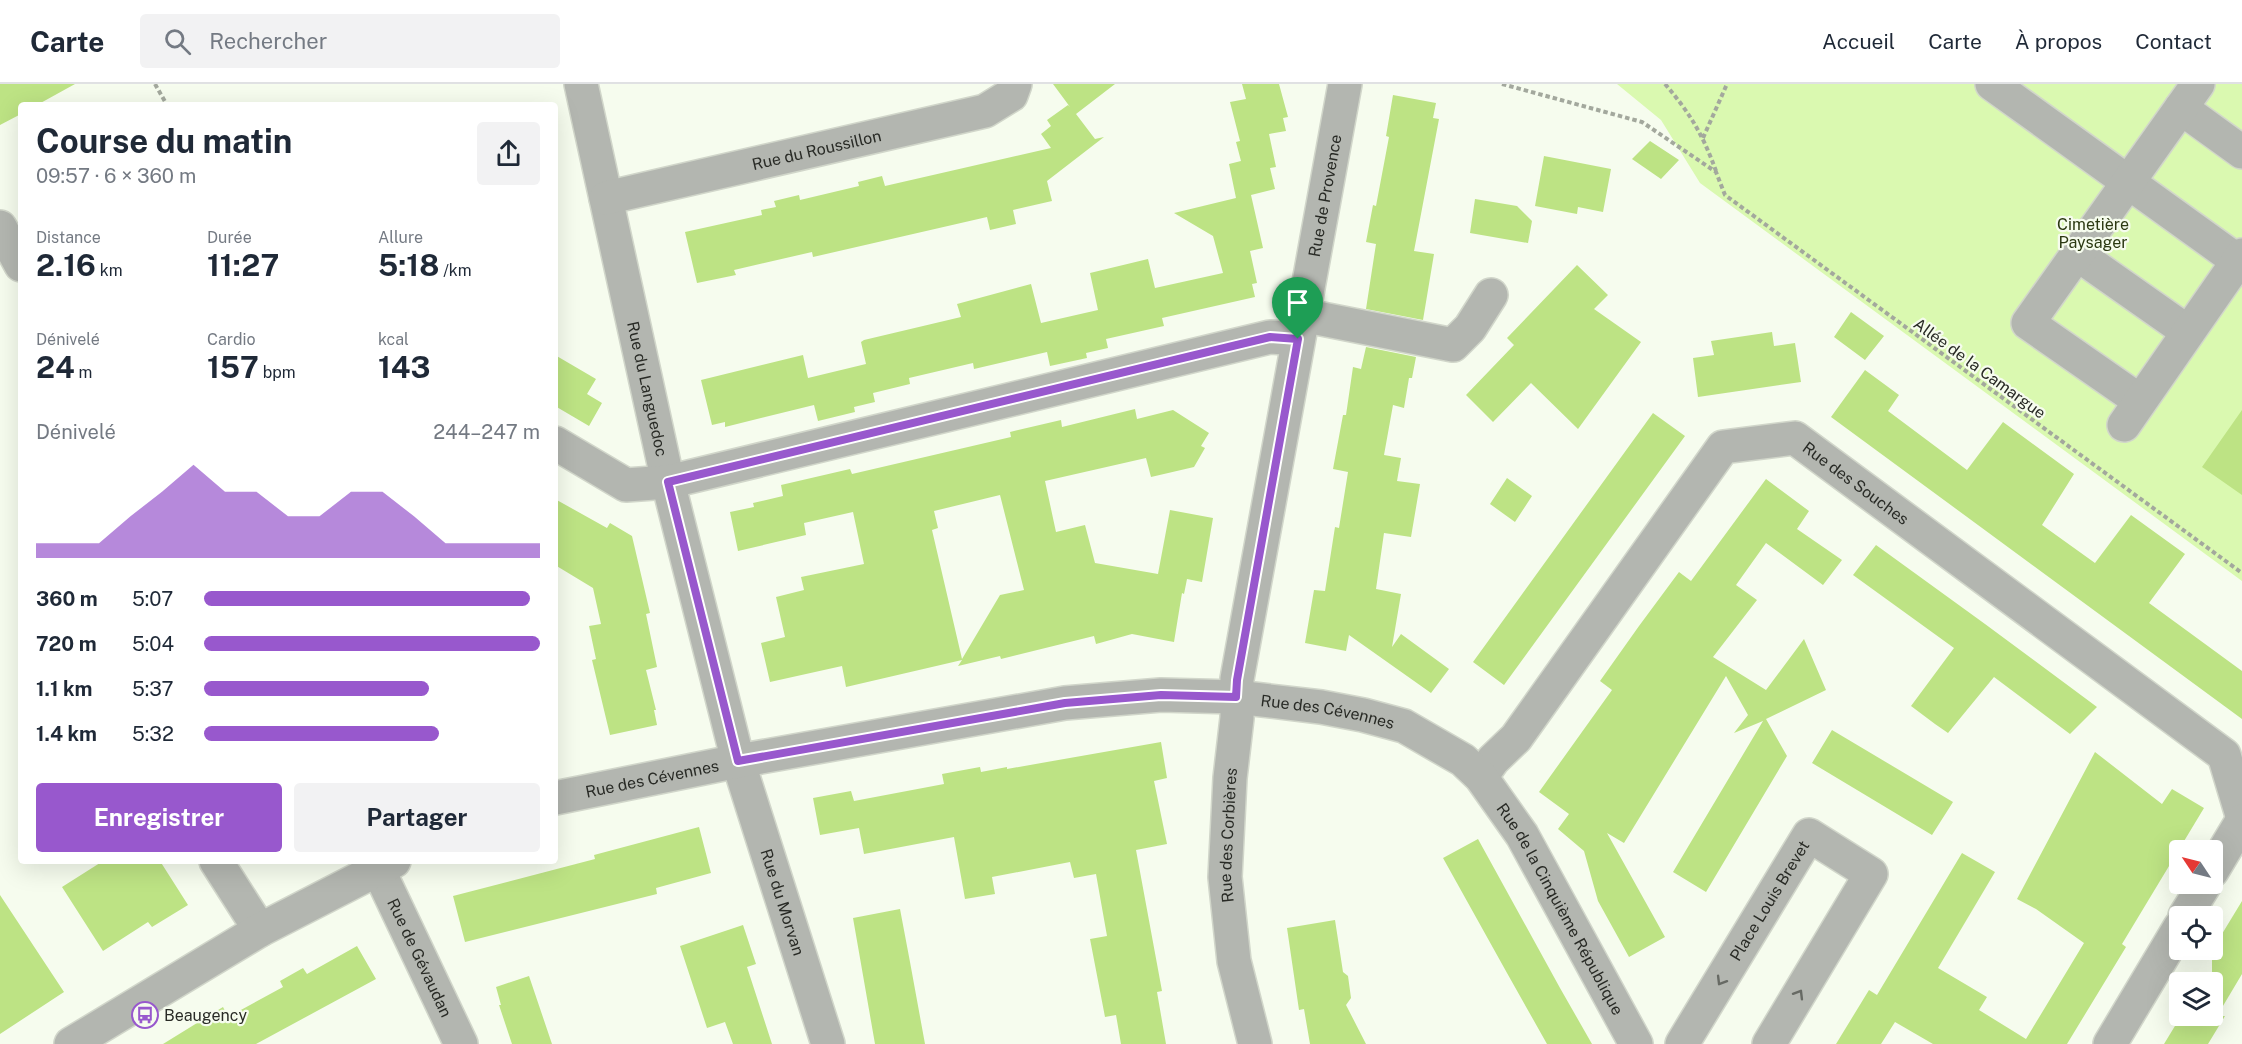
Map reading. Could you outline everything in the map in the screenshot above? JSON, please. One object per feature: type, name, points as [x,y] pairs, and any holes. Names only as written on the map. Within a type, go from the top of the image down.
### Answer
[{"type":"street","name":"Rue du Languedoc","points":[[581,84],[668,482],[738,761]]},
{"type":"street","name":"Rue du Roussillon","points":[[606,198],[986,111],[1011,95],[1015,84]]},
{"type":"street","name":"Rue de Provence","points":[[1236,697],[1237,680],[1300,327],[1346,84]]},
{"type":"street","points":[[1992,84],[2241,260]]},
{"type":"street","points":[[2241,260],[2132,413],[2028,323],[2189,96],[2242,152]]},
{"type":"street","points":[[0,227],[18,260]]},
{"type":"street","points":[[2077,254],[2188,332]]},
{"type":"street","points":[[2241,260],[2242,297]]},
{"type":"street","points":[[558,446],[626,485],[668,482],[1270,337],[1300,327],[1453,345],[1470,328],[1491,295]]},
{"type":"street","name":"Rue des Souches","points":[[1481,777],[1493,760],[1516,738],[1723,447],[1795,438],[2224,755],[2242,815]]},
{"type":"street","name":"Rue des Cévennes","points":[[558,797],[738,761],[1065,703],[1161,695],[1236,697],[1332,709],[1404,726],[1463,760],[1481,777]]},
{"type":"street","name":"Rue des Corbières","points":[[1236,697],[1237,718],[1230,778],[1225,877],[1234,961],[1255,1044]]},
{"type":"street","name":"Rue du Morvan","points":[[738,761],[828,1044]]},
{"type":"street","name":"Rue de la Cinquième République","points":[[1481,777],[1522,835],[1636,1044]]},
{"type":"street","points":[[2223,853],[2242,821]]},
{"type":"street","name":"Place Louis Brevet","points":[[1682,1044],[1809,835],[1871,874],[1769,1044]]},
{"type":"street","points":[[218,864],[260,930]]},
{"type":"street","points":[[71,1044],[260,930],[386,865]]},
{"type":"street","name":"Rue de Gévaudan","points":[[386,865],[460,1044]]},
{"type":"street","points":[[2110,1044],[2169,945]]},
{"type":"path","points":[[155,84],[165,102]]},
{"type":"path","name":"Allée de la Camargue","points":[[1502,84],[1642,122],[1716,172]]},
{"type":"path","name":"Allée de la Camargue","points":[[1665,84],[1684,106],[1703,138],[1725,195],[2242,573]]},
{"type":"path","points":[[1703,138],[1727,84]]},
{"type":"green space","name":"Cimetière Paysager","points":[[1617,84],[2242,84],[2242,581],[1700,183],[1661,120]]},
{"type":"building","points":[[0,84],[75,84],[42,102],[18,102],[18,116],[0,125]]},
{"type":"building","points":[[1053,84],[1115,84],[1076,114],[1095,139],[1104,137],[1047,181],[1052,201],[1013,210],[1016,224],[990,230],[987,217],[813,257],[812,252],[734,270],[736,275],[697,283],[685,232],[762,215],[761,210],[776,207],[774,201],[799,195],[800,200],[859,186],[858,182],[882,176],[885,186],[1051,148],[1041,134],[1051,126],[1047,120],[1068,105],[1070,107]]},
{"type":"building","points":[[1242,84],[1279,84],[1288,117],[1283,118],[1286,131],[1269,134],[1276,167],[1270,168],[1275,189],[1251,195],[1263,248],[1250,251],[1257,283],[1252,284],[1255,297],[1162,318],[1164,326],[1106,339],[1108,348],[1086,353],[1087,358],[1050,366],[1047,352],[974,369],[973,363],[909,378],[910,384],[873,393],[875,402],[854,407],[855,412],[818,421],[814,405],[725,427],[725,422],[712,425],[701,380],[803,355],[808,378],[866,364],[861,342],[864,340],[961,317],[957,304],[1031,284],[1041,323],[1098,310],[1090,273],[1148,259],[1155,288],[1223,273],[1213,236],[1174,213],[1236,198],[1229,164],[1241,161],[1236,142],[1240,141],[1230,102],[1246,99]]},
{"type":"building","points":[[1393,95],[1436,103],[1433,118],[1439,119],[1414,251],[1434,254],[1423,320],[1366,309],[1376,244],[1366,242],[1373,205],[1376,206],[1389,137],[1386,136]]},
{"type":"building","points":[[1650,141],[1679,160],[1661,179],[1632,159]]},
{"type":"building","points":[[1544,156],[1611,169],[1603,212],[1578,207],[1577,214],[1535,206]]},
{"type":"building","points":[[1475,199],[1517,206],[1532,221],[1528,243],[1470,233]]},
{"type":"building","points":[[1577,265],[1608,295],[1594,309],[1641,342],[1578,429],[1531,383],[1493,422],[1466,395],[1514,345],[1507,338]]},
{"type":"building","points":[[1851,312],[1884,336],[1865,360],[1834,337]]},
{"type":"building","points":[[1772,332],[1774,346],[1795,343],[1801,382],[1698,397],[1693,358],[1714,355],[1711,341]]},
{"type":"building","points":[[1366,347],[1416,357],[1412,378],[1409,378],[1404,408],[1393,405],[1384,455],[1401,458],[1397,481],[1420,484],[1411,537],[1384,533],[1376,589],[1401,594],[1392,647],[1401,634],[1449,669],[1431,693],[1349,635],[1346,651],[1305,643],[1314,590],[1325,591],[1335,527],[1339,528],[1348,472],[1333,469],[1343,415],[1346,415],[1353,367],[1361,369]]},
{"type":"building","points":[[558,357],[596,379],[587,394],[602,403],[589,426],[558,408]]},
{"type":"building","points":[[1865,370],[1899,395],[1888,411],[1967,470],[2003,422],[2074,474],[2042,525],[2095,563],[2131,515],[2185,554],[2149,603],[2242,671],[2242,719],[1831,417]]},
{"type":"building","points":[[1135,409],[1137,419],[1173,410],[1209,433],[1201,446],[1205,448],[1194,467],[1151,477],[1146,458],[1045,481],[1056,532],[1085,525],[1095,563],[1158,574],[1170,510],[1213,518],[1202,582],[1187,579],[1184,594],[1182,593],[1174,642],[1132,634],[1096,644],[1094,636],[1001,659],[1000,656],[958,666],[962,660],[846,687],[842,666],[770,682],[761,643],[785,637],[776,597],[804,590],[801,577],[864,564],[853,512],[804,523],[806,535],[738,551],[730,512],[754,507],[753,503],[783,496],[781,485],[850,469],[852,474],[1011,437],[1010,432],[1061,420],[1062,427]],"holes":[[[1000,495],[1024,590],[1000,595],[962,659],[932,530],[938,528],[934,511]]]},
{"type":"building","points":[[2242,410],[2242,495],[2202,467]]},
{"type":"building","points":[[1653,413],[1685,436],[1504,685],[1473,662]]},
{"type":"building","points":[[1507,478],[1532,496],[1515,522],[1490,504]]},
{"type":"building","points":[[1766,479],[1809,511],[1797,529],[1842,560],[1823,585],[1766,543],[1736,585],[1757,600],[1713,657],[1766,690],[1804,639],[1826,690],[1766,719],[1787,756],[1706,892],[1673,872],[1763,721],[1734,733],[1748,715],[1726,676],[1624,843],[1607,833],[1665,937],[1629,957],[1598,901],[1584,851],[1558,829],[1569,814],[1539,792],[1612,690],[1600,681],[1639,626],[1679,572],[1691,581]]},
{"type":"building","points":[[558,501],[607,528],[610,523],[632,536],[650,613],[646,614],[657,667],[646,670],[656,710],[654,710],[657,725],[610,735],[592,660],[596,659],[589,626],[601,624],[593,588],[558,567]]},
{"type":"building","points":[[1876,545],[2097,707],[2070,734],[1994,677],[1948,733],[1935,724],[1911,706],[1954,648],[1853,575]]},
{"type":"building","points":[[1832,730],[1953,802],[1932,835],[1812,763]]},
{"type":"building","points":[[1161,742],[1167,778],[1154,781],[1167,844],[1136,850],[1162,991],[1157,992],[1166,1044],[1121,1044],[1116,1015],[1105,1017],[1090,939],[1107,936],[1096,874],[1074,878],[1070,862],[992,877],[995,894],[965,899],[954,837],[864,854],[859,828],[820,835],[813,798],[851,791],[854,801],[944,784],[942,774],[980,767],[981,772],[1007,767],[1007,769]]},
{"type":"building","points":[[2095,752],[2162,804],[2172,789],[2204,808],[2185,840],[2169,840],[2169,866],[2122,944],[2126,947],[2067,1044],[1933,1044],[1895,1022],[1881,1044],[1836,1044],[1869,990],[1877,995],[1962,853],[1995,872],[1938,968],[1987,997],[1979,1010],[2026,1039],[2084,943],[2036,909],[2017,899]]},
{"type":"building","points":[[699,827],[711,873],[656,888],[657,894],[465,942],[453,896],[595,859],[594,855]]},
{"type":"building","points":[[1478,839],[1592,1044],[1547,1044],[1443,858]]},
{"type":"building","points":[[98,864],[162,864],[188,905],[152,927],[148,922],[103,951],[62,887]]},
{"type":"building","points":[[0,895],[64,992],[0,1034]]},
{"type":"building","points":[[2242,901],[2242,974],[2223,1006],[2223,972],[2212,972],[2212,960],[2223,960],[2223,932]]},
{"type":"building","points":[[900,909],[925,1044],[875,1044],[853,918]]},
{"type":"building","points":[[1335,920],[1343,972],[1348,976],[1351,998],[1346,1005],[1366,1044],[1310,1044],[1304,1009],[1299,1010],[1287,928]]},
{"type":"building","points":[[743,925],[756,964],[747,967],[772,1044],[733,1044],[725,1022],[707,1028],[680,946]]},
{"type":"building","points":[[357,946],[376,979],[256,1044],[163,1044],[223,1007],[228,1017],[283,987],[280,981],[303,968],[307,974]]},
{"type":"building","points":[[529,976],[552,1044],[512,1044],[499,1005],[501,1005],[496,987]]},
{"type":"building","points":[[2175,1026],[2219,1026],[2208,1044],[2164,1044]]},
{"type":"place","name":"Beaugency","points":[[145,1015]]},
{"type":"route","points":[[1270,337],[1298,339],[1237,680],[1236,697],[1161,695],[1065,703],[738,761],[668,482],[1270,337]]}]
